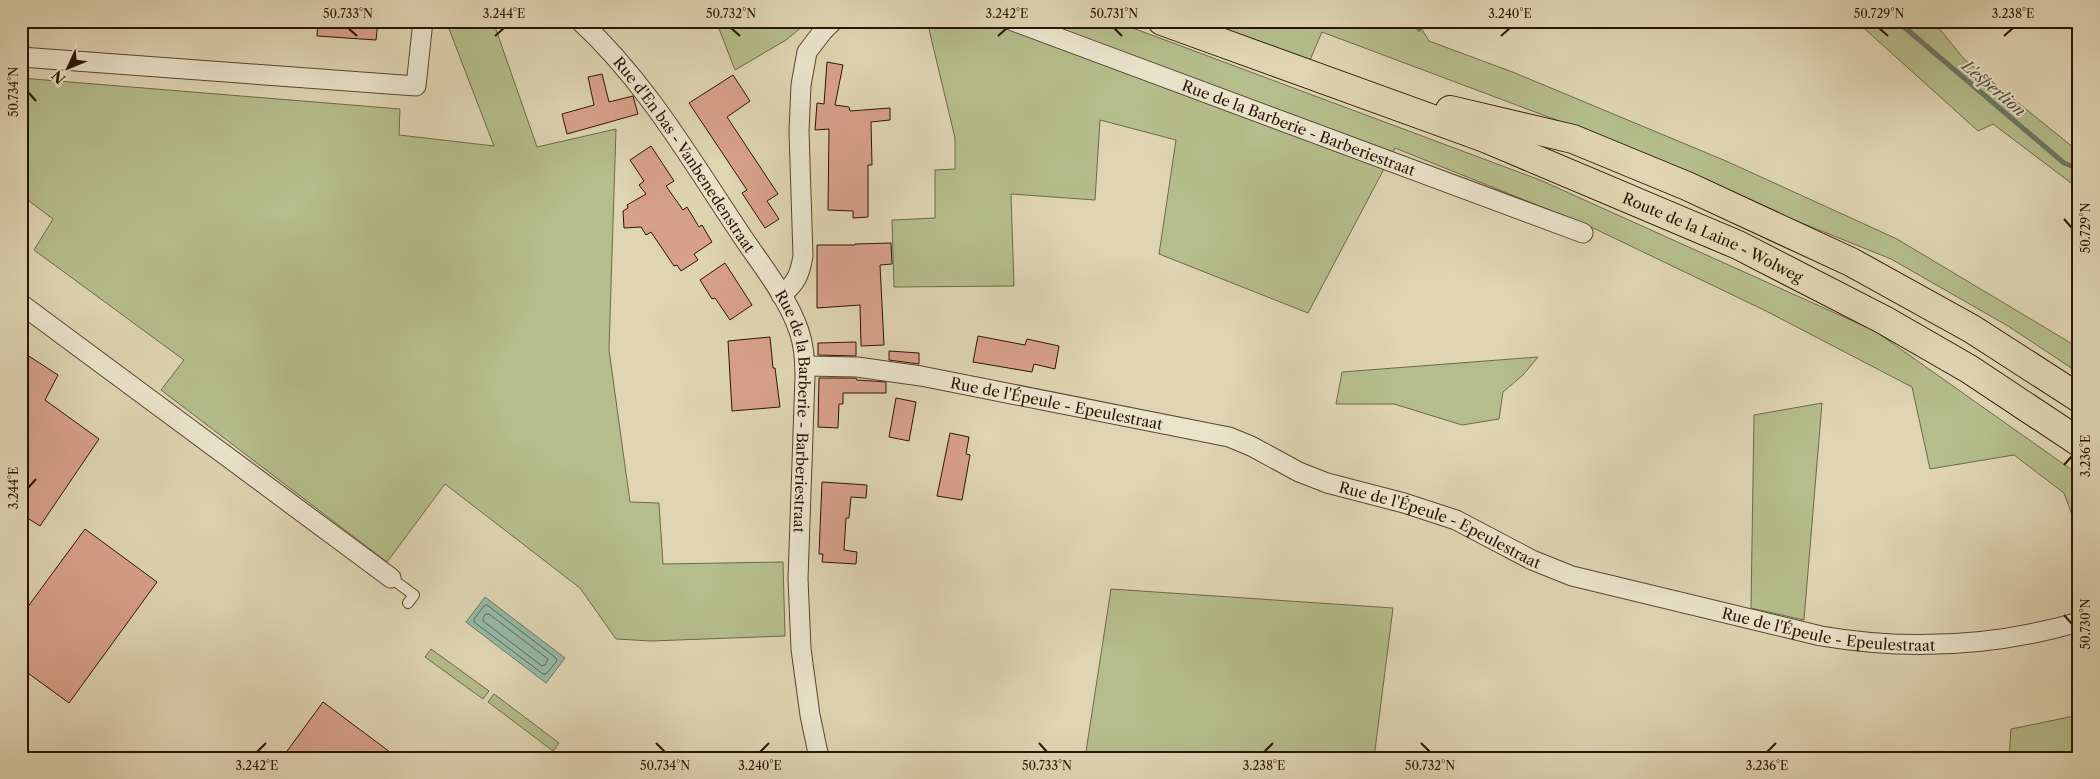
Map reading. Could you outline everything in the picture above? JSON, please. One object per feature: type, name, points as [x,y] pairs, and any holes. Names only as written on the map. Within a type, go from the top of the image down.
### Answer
[{"type":"highway","name":"Route de la Laine - Wolweg","points":[[1162,21],[1485,138],[1738,245],[1884,320],[1969,369],[2079,442]]},
{"type":"highway","name":"Route de la Laine - Wolweg","points":[[1323,80],[1573,138],[1669,179],[1851,262],[1972,329],[2079,398]]},
{"type":"street","points":[[21,57],[416,86],[423,21]]},
{"type":"street","name":"Rue d'En bas - Vanbenedenstraat","points":[[580,21],[631,75],[656,108],[781,295]]},
{"type":"street","name":"Rue de la Barberie - Barberiestraat","points":[[819,758],[810,715],[800,639],[798,579],[805,366],[798,330],[781,295],[795,282],[800,272],[803,256],[800,131],[801,85],[807,52],[833,21]]},
{"type":"street","name":"Rue de la Barberie - Barberiestraat","points":[[1013,21],[1584,233]]},
{"type":"street","points":[[21,304],[391,578]]},
{"type":"street","name":"Rue de l'Épeule - Epeulestraat","points":[[805,366],[857,367],[921,376],[1229,437],[1251,446],[1299,472],[1327,483],[1456,520],[1532,560],[1572,576],[1821,636],[1862,644],[1914,646],[1970,643],[2041,634],[2079,622]]},
{"type":"lane","points":[[391,578],[414,595],[408,603]]},
{"type":"shaded area","points":[[446,21],[493,21],[537,147],[616,129],[609,350],[630,502],[659,503],[663,564],[783,562],[785,636],[651,641],[616,639],[580,588],[445,484],[387,562],[161,390],[184,360],[34,250],[53,219],[21,195],[21,78],[400,109],[399,135],[494,146]]},
{"type":"shaded area","points":[[716,21],[809,21],[786,40],[735,70]]},
{"type":"shaded area","points":[[927,21],[1114,21],[1540,180],[1875,331],[2079,475],[2079,534],[2064,493],[2014,455],[1930,469],[1912,387],[1766,311],[1589,226],[1395,148],[1308,313],[1159,254],[1176,140],[1100,120],[1095,200],[1011,194],[1014,286],[894,287],[892,220],[935,218],[935,170],[955,169],[955,138]]},
{"type":"shaded area","points":[[1201,21],[1417,21],[1429,41],[1515,73],[1726,161],[1897,239],[2079,348],[2079,373],[2008,326],[1891,259],[1762,207],[1583,130],[1322,32],[1310,60]]},
{"type":"shaded area","points":[[1856,21],[1933,21],[1964,59],[2079,152],[2079,189],[1993,124],[1978,131]]},
{"type":"shaded area","points":[[1538,357],[1523,375],[1503,392],[1499,419],[1462,425],[1394,404],[1336,404],[1342,372]]},
{"type":"shaded area","points":[[1822,403],[1804,620],[1751,608],[1754,415]]},
{"type":"shaded area","points":[[1111,589],[1393,608],[1374,758],[1085,758]]},
{"type":"shaded area","points":[[431,649],[489,691],[483,699],[425,657]]},
{"type":"shaded area","points":[[494,694],[559,743],[553,751],[488,702]]},
{"type":"shaded area","points":[[2079,715],[2079,758],[2009,758],[2011,729]]},
{"type":"water","points":[[485,597],[565,658],[546,683],[466,622]]},
{"type":"building","points":[[318,21],[378,21],[376,40],[317,36]]},
{"type":"building","points":[[827,62],[843,65],[835,105],[849,107],[850,111],[890,108],[890,120],[871,122],[872,165],[868,165],[868,217],[853,218],[853,211],[828,210],[829,129],[815,130],[817,103],[824,104]]},
{"type":"building","points":[[602,74],[609,102],[633,96],[638,114],[567,134],[562,114],[594,105],[588,77]]},
{"type":"building","points":[[733,75],[750,101],[727,117],[778,194],[767,201],[779,219],[765,228],[742,193],[747,190],[689,103]]},
{"type":"building","points":[[651,146],[674,181],[666,186],[683,210],[687,207],[699,227],[702,225],[712,242],[694,254],[698,260],[681,271],[677,265],[674,266],[651,232],[646,235],[641,227],[624,228],[623,211],[628,208],[627,205],[646,194],[639,185],[644,181],[630,160]]},
{"type":"building","points":[[891,243],[892,264],[880,265],[884,345],[861,346],[860,305],[817,308],[817,245]]},
{"type":"building","points":[[725,263],[752,305],[730,320],[715,298],[712,299],[700,280]]},
{"type":"building","points":[[978,336],[1025,345],[1027,339],[1059,346],[1055,369],[1034,364],[1032,372],[973,362]]},
{"type":"building","points":[[770,337],[780,407],[732,411],[728,341]]},
{"type":"building","points":[[856,342],[856,356],[818,355],[818,343]]},
{"type":"building","points":[[21,351],[58,375],[45,400],[99,439],[40,526],[29,519],[21,530]]},
{"type":"building","points":[[889,351],[919,353],[919,364],[889,360]]},
{"type":"building","points":[[819,378],[856,378],[857,380],[886,382],[886,393],[843,393],[843,404],[839,404],[838,428],[818,427]]},
{"type":"building","points":[[896,398],[916,402],[909,441],[889,437]]},
{"type":"building","points":[[950,433],[969,437],[966,454],[970,455],[962,500],[937,496]]},
{"type":"building","points":[[822,482],[867,485],[866,498],[851,497],[849,518],[846,518],[844,550],[857,552],[856,564],[822,562],[823,554],[819,554]]},
{"type":"building","points":[[85,529],[157,582],[69,703],[21,668],[21,616]]},
{"type":"building","points":[[323,702],[398,758],[282,758]]},
{"type":"waterway","points":[[1413,21],[1419,29]]},
{"type":"waterway","name":"L'esperlion","points":[[1897,21],[2064,163],[2079,169]]}]
